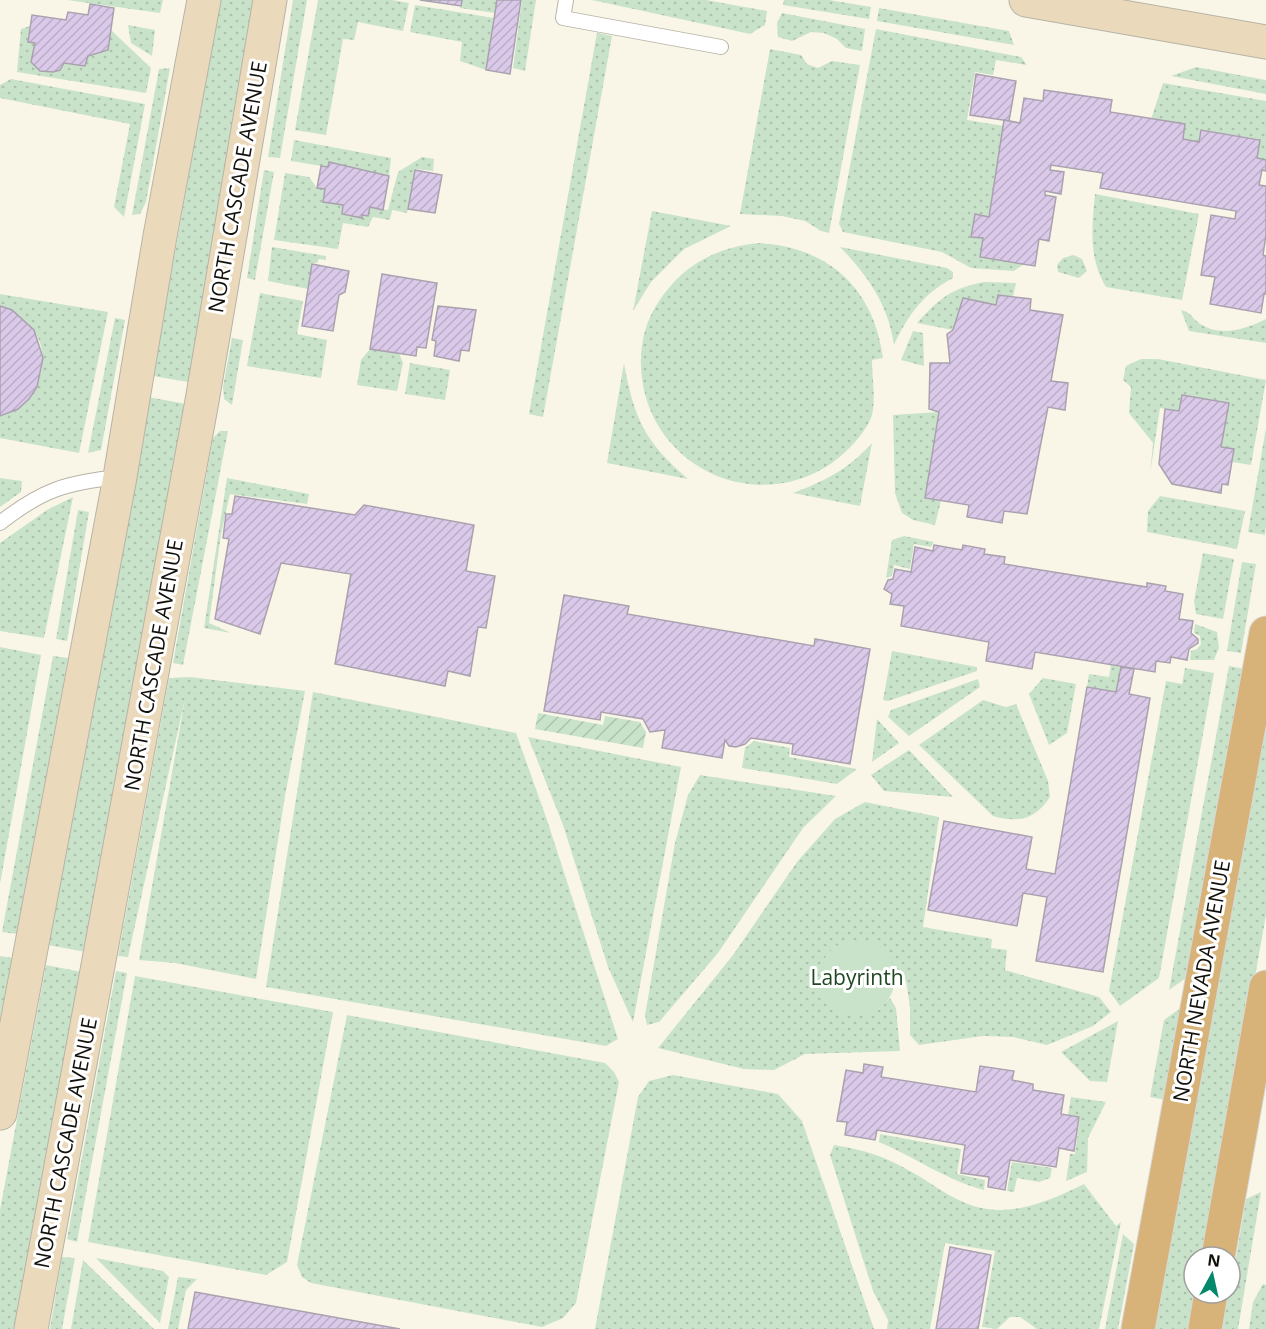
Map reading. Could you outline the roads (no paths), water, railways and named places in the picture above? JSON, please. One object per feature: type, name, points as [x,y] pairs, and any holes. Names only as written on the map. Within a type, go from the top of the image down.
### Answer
[{"type":"main road","points":[[0,1113],[120,477],[160,236],[204,0]]},
{"type":"main road","name":"NORTH CASCADE AVENUE","points":[[31,1329],[198,424],[270,0]]},
{"type":"main road","points":[[1026,0],[1106,7],[1266,42]]},
{"type":"main road","name":"NORTH NEVADA AVENUE","points":[[1138,1329],[1266,633]]},
{"type":"main road","points":[[1220,1245],[1266,987]]},
{"type":"main road","points":[[1205,1329],[1209,1305]]},
{"type":"lane","points":[[566,0],[563,18],[721,47]]},
{"type":"lane","points":[[0,523],[42,494],[78,481],[120,477]]},
{"type":"park label","name":"Labyrinth","points":[[857,978]]}]
